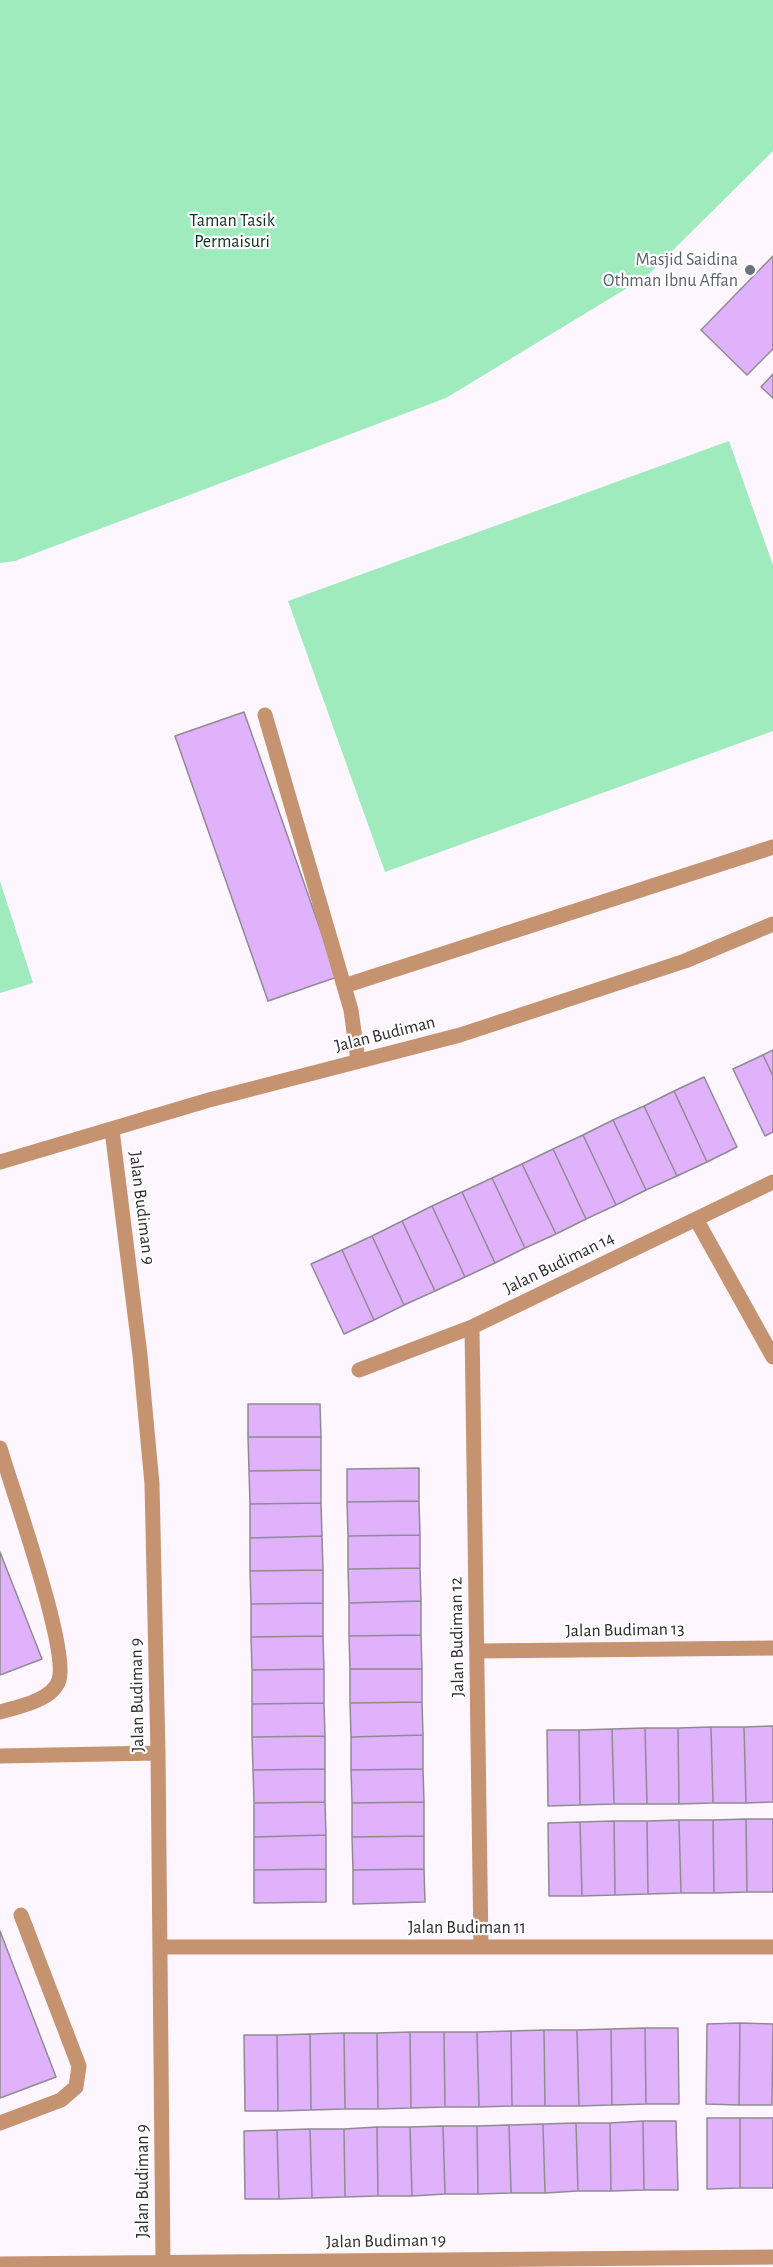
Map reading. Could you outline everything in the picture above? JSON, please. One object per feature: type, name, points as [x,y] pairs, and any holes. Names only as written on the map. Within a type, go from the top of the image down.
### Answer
[{"type":"street","points":[[265,715],[351,1010],[358,1061]]},
{"type":"street","points":[[344,986],[773,847]]},
{"type":"street","name":"Jalan Budiman","points":[[0,1162],[209,1100],[460,1035],[673,965],[773,924]]},
{"type":"street","name":"Jalan Budiman 9","points":[[112,1130],[139,1344],[152,1484],[158,1753],[163,2263]]},
{"type":"street","name":"Jalan Budiman 14","points":[[359,1370],[472,1327],[773,1182]]},
{"type":"street","points":[[696,1219],[773,1357]]},
{"type":"street","name":"Jalan Budiman 12","points":[[472,1327],[481,1947]]},
{"type":"street","points":[[0,1448],[50,1614],[61,1662],[59,1682],[46,1695],[0,1712]]},
{"type":"street","name":"Jalan Budiman 13","points":[[477,1651],[773,1648]]},
{"type":"street","points":[[0,1756],[158,1753]]},
{"type":"street","points":[[0,2123],[61,2100],[76,2087],[79,2066],[21,1915]]},
{"type":"street","name":"Jalan Budiman 11","points":[[160,1947],[773,1947]]},
{"type":"street","name":"Jalan Budiman 19","points":[[0,2264],[565,2263],[773,2257]]},
{"type":"green space","name":"Taman Tasik Permaisuri","points":[[0,0],[773,0],[773,151],[647,276],[446,398],[15,561],[0,563]]},
{"type":"green space","points":[[729,441],[773,565],[773,731],[385,872],[288,601]]},
{"type":"green space","points":[[0,881],[33,983],[0,993]]},
{"type":"building","points":[[773,256],[773,349],[747,375],[701,330]]},
{"type":"building","points":[[773,374],[773,398],[761,387]]},
{"type":"building","points":[[244,712],[337,977],[268,1001],[175,736]]},
{"type":"building","points":[[773,1050],[773,1076],[763,1055]]},
{"type":"building","points":[[763,1055],[773,1076],[773,1132],[765,1136],[733,1069]]},
{"type":"building","points":[[704,1077],[737,1147],[707,1162],[674,1091]]},
{"type":"building","points":[[674,1091],[707,1162],[677,1176],[644,1106]]},
{"type":"building","points":[[644,1106],[677,1176],[646,1190],[613,1120]]},
{"type":"building","points":[[613,1120],[646,1190],[616,1205],[583,1135]]},
{"type":"building","points":[[583,1135],[616,1205],[586,1219],[553,1149]]},
{"type":"building","points":[[553,1149],[586,1219],[556,1234],[522,1164]]},
{"type":"building","points":[[522,1164],[556,1234],[525,1248],[492,1178]]},
{"type":"building","points":[[492,1178],[525,1248],[495,1263],[462,1192]]},
{"type":"building","points":[[462,1192],[495,1263],[465,1277],[432,1206]]},
{"type":"building","points":[[432,1206],[465,1277],[435,1291],[402,1221]]},
{"type":"building","points":[[402,1221],[435,1291],[404,1305],[372,1236]]},
{"type":"building","points":[[372,1236],[404,1305],[374,1320],[342,1250]]},
{"type":"building","points":[[342,1250],[374,1320],[344,1334],[311,1264]]},
{"type":"building","points":[[248,1404],[320,1404],[321,1437],[248,1437]]},
{"type":"building","points":[[248,1437],[321,1437],[321,1470],[249,1471]]},
{"type":"building","points":[[419,1468],[419,1501],[347,1502],[347,1469]]},
{"type":"building","points":[[321,1470],[321,1503],[250,1504],[249,1471]]},
{"type":"building","points":[[419,1501],[420,1535],[348,1536],[347,1502]]},
{"type":"building","points":[[321,1503],[322,1536],[250,1538],[250,1504]]},
{"type":"building","points":[[420,1535],[420,1568],[348,1569],[348,1536]]},
{"type":"building","points":[[322,1536],[323,1570],[250,1571],[250,1538]]},
{"type":"building","points":[[0,1552],[42,1659],[0,1675]]},
{"type":"building","points":[[420,1568],[421,1601],[349,1603],[348,1569]]},
{"type":"building","points":[[323,1570],[323,1603],[251,1604],[250,1571]]},
{"type":"building","points":[[421,1601],[421,1635],[349,1636],[349,1603]]},
{"type":"building","points":[[323,1603],[323,1636],[251,1637],[251,1604]]},
{"type":"building","points":[[421,1635],[422,1669],[350,1669],[349,1636]]},
{"type":"building","points":[[323,1636],[324,1669],[252,1670],[251,1637]]},
{"type":"building","points":[[324,1669],[324,1703],[252,1704],[252,1670]]},
{"type":"building","points":[[350,1669],[422,1669],[422,1702],[350,1703]]},
{"type":"building","points":[[422,1702],[423,1735],[351,1737],[350,1703]]},
{"type":"building","points":[[324,1703],[325,1736],[252,1737],[252,1704]]},
{"type":"building","points":[[773,1726],[773,1802],[746,1803],[744,1727]]},
{"type":"building","points":[[711,1727],[713,1803],[679,1804],[678,1728]]},
{"type":"building","points":[[711,1727],[744,1727],[746,1803],[713,1803]]},
{"type":"building","points":[[645,1728],[647,1804],[614,1804],[612,1729]]},
{"type":"building","points":[[645,1728],[678,1728],[679,1804],[647,1804]]},
{"type":"building","points":[[612,1729],[614,1804],[580,1805],[579,1730]]},
{"type":"building","points":[[547,1730],[579,1730],[580,1805],[548,1806]]},
{"type":"building","points":[[423,1735],[423,1769],[351,1770],[351,1737]]},
{"type":"building","points":[[325,1736],[325,1769],[253,1770],[252,1737]]},
{"type":"building","points":[[325,1769],[325,1802],[254,1803],[253,1770]]},
{"type":"building","points":[[423,1769],[424,1802],[352,1803],[351,1770]]},
{"type":"building","points":[[325,1802],[326,1835],[254,1837],[254,1803]]},
{"type":"building","points":[[424,1802],[424,1836],[352,1837],[352,1803]]},
{"type":"building","points":[[746,1819],[773,1819],[773,1892],[747,1892]]},
{"type":"building","points":[[746,1819],[747,1892],[714,1893],[713,1820]]},
{"type":"building","points":[[679,1820],[713,1820],[714,1893],[681,1893]]},
{"type":"building","points":[[679,1820],[681,1893],[648,1894],[647,1821]]},
{"type":"building","points":[[614,1821],[647,1821],[648,1894],[615,1895]]},
{"type":"building","points":[[614,1821],[615,1895],[582,1896],[580,1822]]},
{"type":"building","points":[[580,1822],[582,1896],[549,1896],[548,1823]]},
{"type":"building","points":[[326,1835],[326,1869],[254,1870],[254,1837]]},
{"type":"building","points":[[424,1836],[424,1869],[353,1870],[352,1837]]},
{"type":"building","points":[[326,1869],[326,1902],[254,1903],[254,1870]]},
{"type":"building","points":[[424,1869],[425,1902],[353,1904],[353,1870]]},
{"type":"building","points":[[0,1931],[56,2077],[0,2098]]},
{"type":"building","points":[[740,2023],[739,2105],[706,2104],[707,2024]]},
{"type":"building","points":[[740,2023],[773,2024],[772,2105],[739,2105]]},
{"type":"building","points":[[645,2028],[646,2104],[612,2105],[611,2029]]},
{"type":"building","points":[[645,2028],[678,2028],[679,2104],[646,2104]]},
{"type":"building","points":[[611,2029],[612,2105],[579,2106],[577,2030]]},
{"type":"building","points":[[544,2030],[545,2106],[512,2106],[511,2031]]},
{"type":"building","points":[[544,2030],[577,2030],[579,2106],[545,2106]]},
{"type":"building","points":[[511,2031],[512,2106],[479,2107],[477,2032]]},
{"type":"building","points":[[410,2032],[411,2108],[378,2109],[377,2033]]},
{"type":"building","points":[[410,2032],[444,2032],[445,2107],[411,2108]]},
{"type":"building","points":[[444,2032],[477,2032],[479,2107],[445,2107]]},
{"type":"building","points":[[344,2033],[345,2109],[311,2110],[310,2034]]},
{"type":"building","points":[[344,2033],[377,2033],[378,2109],[345,2109]]},
{"type":"building","points":[[310,2034],[311,2110],[278,2111],[277,2035]]},
{"type":"building","points":[[244,2035],[277,2035],[278,2111],[245,2111]]},
{"type":"building","points":[[707,2118],[740,2118],[740,2188],[707,2189]]},
{"type":"building","points":[[740,2118],[773,2118],[773,2188],[740,2188]]},
{"type":"building","points":[[643,2121],[676,2121],[678,2190],[644,2190]]},
{"type":"building","points":[[643,2121],[644,2190],[611,2191],[610,2123]]},
{"type":"building","points":[[576,2123],[610,2123],[611,2191],[578,2191]]},
{"type":"building","points":[[576,2123],[578,2191],[545,2193],[543,2124]]},
{"type":"building","points":[[543,2124],[545,2193],[511,2193],[509,2125]]},
{"type":"building","points":[[509,2125],[511,2193],[478,2194],[477,2126]]},
{"type":"building","points":[[443,2126],[477,2126],[478,2194],[445,2194]]},
{"type":"building","points":[[443,2126],[445,2194],[412,2196],[410,2127]]},
{"type":"building","points":[[377,2127],[410,2127],[412,2196],[378,2196]]},
{"type":"building","points":[[377,2127],[378,2196],[345,2197],[344,2129]]},
{"type":"building","points":[[310,2129],[344,2129],[345,2197],[312,2198]]},
{"type":"building","points":[[310,2129],[312,2198],[279,2199],[277,2130]]},
{"type":"building","points":[[277,2130],[279,2199],[245,2199],[244,2131]]},
{"type":"place","name":"Masjid Saidina Othman Ibnu Affan","points":[[750,270]]}]
